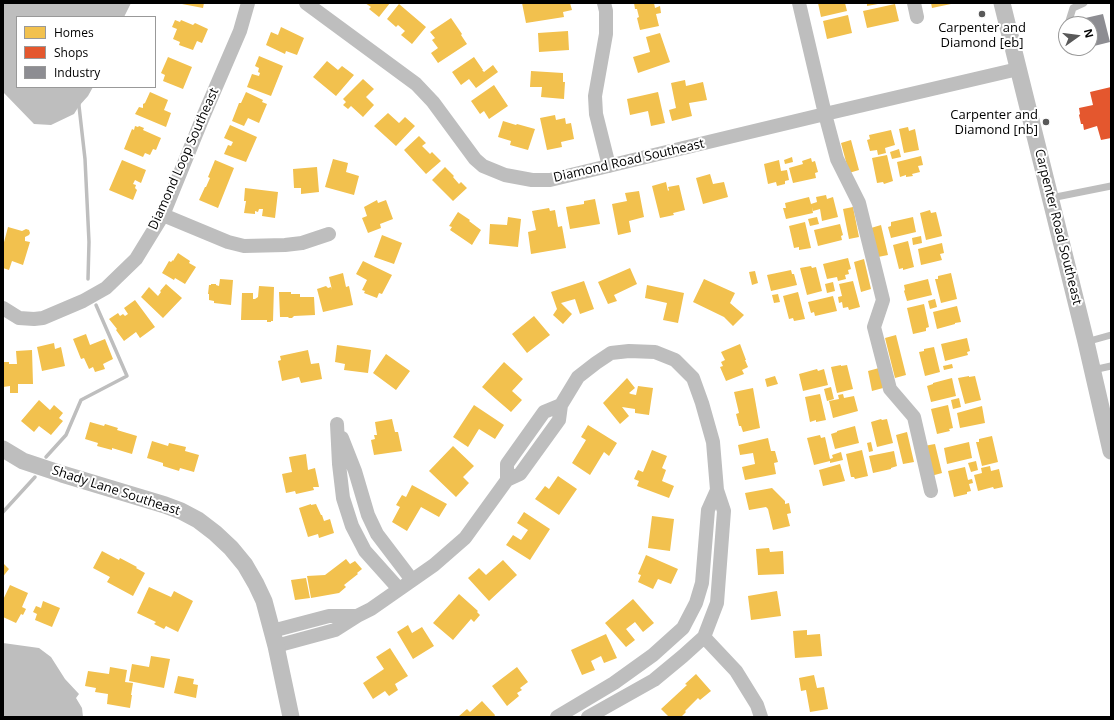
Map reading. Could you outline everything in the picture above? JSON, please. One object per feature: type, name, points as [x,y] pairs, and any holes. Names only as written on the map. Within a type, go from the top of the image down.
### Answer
[{"type":"street","name":"Diamond Loop Southeast","points":[[3,308],[19,318],[43,318],[83,301],[106,288],[136,258],[163,214],[240,31],[248,3]]},
{"type":"street","name":"Diamond Road Southeast","points":[[306,3],[416,84],[433,102],[475,159],[483,166],[505,175],[532,180],[550,180],[1018,69]]},
{"type":"street","points":[[604,3],[606,11],[606,34],[595,96],[596,114],[609,166]]},
{"type":"street","points":[[799,3],[837,159],[859,203],[883,300],[874,327],[890,388],[914,417],[930,491]]},
{"type":"street","points":[[914,3],[917,17]]},
{"type":"street","name":"Carpenter Road Southeast","points":[[1002,3],[1051,198],[1111,451]]},
{"type":"street","points":[[163,214],[228,242],[244,246],[302,243],[329,234]]},
{"type":"street","points":[[274,638],[329,616],[357,616],[371,609],[434,565],[465,538],[507,480],[507,464],[544,412],[561,405],[578,377],[611,353],[628,351],[654,352],[675,360],[693,378],[713,442],[717,490],[724,511],[717,603],[704,637],[654,680],[588,717]]},
{"type":"street","points":[[399,589],[365,551],[352,526],[343,498],[339,464],[337,424],[368,515],[377,534],[412,580]]},
{"type":"street","name":"Shady Lane Southeast","points":[[3,449],[24,461],[38,466],[181,511],[198,520],[215,533],[231,548],[245,565],[264,601],[274,638],[291,717]]},
{"type":"street","points":[[557,717],[614,683],[653,655],[683,628],[696,603],[702,583],[708,510],[717,490]]},
{"type":"street","points":[[704,637],[736,671],[756,705],[761,717]]},
{"type":"lane","points":[[1070,16],[1073,8],[1084,3]]},
{"type":"lane","points":[[1051,198],[1111,186]]},
{"type":"lane","points":[[1086,342],[1111,335]]},
{"type":"lane","points":[[1092,370],[1111,366]]},
{"type":"shaded area","points":[[3,3],[131,3],[124,16],[16,16],[16,88],[92,88],[74,114],[51,125],[34,124],[3,92]]},
{"type":"shaded area","points":[[3,643],[39,648],[51,657],[65,679],[79,694],[76,698],[82,708],[83,717],[3,717]]},
{"type":"building: Homes","points":[[182,3],[204,3],[203,8]]},
{"type":"building: Homes","points":[[365,3],[390,3],[379,17],[369,9],[371,7]]},
{"type":"building: Homes","points":[[522,3],[570,3],[572,10],[563,12],[564,17],[526,23]]},
{"type":"building: Homes","points":[[634,3],[654,3],[655,8],[660,6],[661,13],[656,14],[659,26],[640,30],[637,18],[639,17]]},
{"type":"building: Homes","points":[[818,3],[845,3],[847,11],[821,17]]},
{"type":"building: Homes","points":[[867,3],[878,3],[878,4],[867,6]]},
{"type":"building: Homes","points":[[931,3],[951,3],[951,4],[932,8]]},
{"type":"building: Homes","points":[[399,4],[426,27],[412,44],[401,35],[405,31],[398,25],[396,27],[387,19]]},
{"type":"building: Homes","points":[[895,4],[899,21],[867,28],[863,11]]},
{"type":"building: Homes","points":[[848,15],[852,33],[827,39],[823,21]]},
{"type":"building: Homes","points":[[451,18],[467,44],[438,63],[431,53],[438,48],[432,40],[435,38],[430,32]]},
{"type":"building: Homes","points":[[175,20],[180,22],[181,20],[193,25],[195,23],[208,29],[202,43],[197,41],[193,50],[179,45],[180,42],[173,39],[177,29],[172,27]]},
{"type":"building: Homes","points":[[281,27],[304,38],[297,55],[286,51],[285,54],[266,45],[271,32],[278,35]]},
{"type":"building: Homes","points":[[568,31],[569,50],[539,52],[538,33]]},
{"type":"building: Homes","points":[[660,33],[670,62],[638,73],[633,57],[650,52],[646,37]]},
{"type":"building: Homes","points":[[259,56],[283,66],[271,96],[247,87],[252,74],[259,76],[259,68],[255,66]]},
{"type":"building: Homes","points":[[168,57],[192,67],[183,89],[163,81],[165,75],[161,73]]},
{"type":"building: Homes","points":[[474,57],[484,72],[493,65],[498,72],[476,88],[469,79],[461,85],[452,72]]},
{"type":"building: Homes","points":[[327,61],[338,70],[342,66],[354,75],[336,96],[313,77]]},
{"type":"building: Homes","points":[[531,71],[563,73],[563,82],[565,82],[564,99],[541,97],[542,87],[530,87]]},
{"type":"building: Homes","points":[[363,79],[374,89],[366,97],[374,105],[363,117],[351,106],[348,109],[343,105],[346,102],[343,99]]},
{"type":"building: Homes","points":[[685,80],[686,86],[703,82],[707,100],[689,103],[692,116],[672,121],[669,110],[676,108],[671,83]]},
{"type":"building: Homes","points":[[494,85],[508,106],[489,119],[484,111],[480,114],[471,101]]},
{"type":"building: Homes","points":[[150,92],[168,100],[164,110],[171,113],[166,127],[135,114],[139,107],[143,108],[143,104],[145,103]]},
{"type":"building: Homes","points":[[246,92],[263,100],[262,102],[267,104],[259,123],[248,118],[244,126],[232,121],[239,103],[241,103]]},
{"type":"building: Homes","points":[[658,92],[665,123],[651,126],[648,111],[630,115],[627,99]]},
{"type":"building: Homes","points":[[388,113],[399,123],[405,117],[415,126],[396,146],[374,126]]},
{"type":"building: Homes","points":[[555,115],[556,120],[565,118],[566,124],[571,123],[574,139],[561,142],[562,147],[547,150],[540,118]]},
{"type":"building: Homes","points":[[503,121],[535,129],[528,150],[510,145],[511,141],[498,137]]},
{"type":"building: Homes","points":[[230,125],[257,137],[246,162],[224,154],[228,145],[231,146],[233,142],[224,138]]},
{"type":"building: Homes","points":[[135,126],[144,128],[143,130],[161,138],[156,150],[153,149],[150,155],[145,153],[143,157],[124,149],[132,129],[134,130]]},
{"type":"building: Homes","points":[[908,127],[909,131],[915,129],[919,150],[904,153],[899,129]]},
{"type":"building: Homes","points":[[891,130],[895,145],[885,148],[886,153],[878,155],[877,150],[870,151],[867,140],[870,139],[869,135]]},
{"type":"building: Homes","points":[[419,136],[426,143],[422,146],[430,154],[432,152],[441,161],[426,174],[404,150]]},
{"type":"building: Homes","points":[[851,140],[859,170],[849,173],[841,143]]},
{"type":"building: Homes","points":[[899,149],[901,157],[892,159],[890,152]]},
{"type":"building: Homes","points":[[887,155],[893,181],[884,184],[883,182],[877,183],[872,158]]},
{"type":"building: Homes","points":[[921,156],[923,165],[918,166],[920,172],[912,174],[913,176],[906,177],[906,175],[900,177],[897,162]]},
{"type":"building: Homes","points":[[792,157],[793,162],[785,164],[784,160]]},
{"type":"building: Homes","points":[[811,158],[812,162],[815,161],[818,172],[815,173],[816,178],[793,183],[789,168],[803,164],[802,161]]},
{"type":"building: Homes","points":[[333,159],[348,163],[346,172],[359,176],[354,195],[325,187]]},
{"type":"building: Homes","points":[[122,160],[146,170],[141,183],[135,180],[133,184],[136,185],[135,188],[137,190],[133,200],[109,190]]},
{"type":"building: Homes","points":[[215,160],[234,168],[218,208],[199,200],[210,178],[208,177]]},
{"type":"building: Homes","points":[[779,160],[781,171],[787,170],[789,180],[785,181],[785,184],[777,186],[776,182],[768,184],[764,164]]},
{"type":"building: Homes","points":[[317,167],[319,192],[301,194],[301,188],[294,188],[293,169]]},
{"type":"building: Homes","points":[[445,167],[454,176],[453,177],[459,184],[461,182],[467,188],[453,201],[432,180]]},
{"type":"building: Homes","points":[[710,174],[713,184],[724,182],[728,197],[703,204],[696,178]]},
{"type":"building: Homes","points":[[666,182],[668,191],[668,187],[679,185],[685,210],[673,213],[674,215],[660,218],[652,186]]},
{"type":"building: Homes","points":[[245,188],[278,192],[275,218],[262,216],[263,209],[259,209],[258,212],[255,211],[255,214],[244,213],[246,201],[244,201]]},
{"type":"building: Homes","points":[[639,191],[644,217],[629,221],[631,232],[618,235],[612,204],[627,201],[625,193]]},
{"type":"building: Homes","points":[[826,195],[827,199],[833,197],[838,217],[822,221],[820,209],[813,211],[812,207],[813,213],[786,219],[783,208],[786,208],[785,203],[809,197],[811,204],[817,202],[816,197]]},
{"type":"building: Homes","points":[[595,199],[600,224],[570,229],[566,207],[584,204],[584,201]]},
{"type":"building: Homes","points":[[377,200],[378,203],[386,200],[393,219],[380,224],[381,228],[368,233],[362,218],[367,216],[364,207]]},
{"type":"building: Homes","points":[[853,207],[859,237],[849,239],[843,209]]},
{"type":"building: Homes","points":[[549,208],[550,211],[555,210],[558,227],[562,226],[566,248],[531,254],[528,232],[536,230],[532,211]]},
{"type":"building: Homes","points":[[930,210],[931,213],[936,212],[942,236],[926,240],[920,213]]},
{"type":"building: Homes","points":[[458,212],[481,230],[472,245],[450,230],[452,227],[449,226]]},
{"type":"building: Homes","points":[[508,217],[521,219],[518,247],[489,244],[490,224],[507,225]]},
{"type":"building: Homes","points":[[817,217],[819,224],[810,226],[808,219]]},
{"type":"building: Homes","points":[[913,217],[916,232],[891,238],[888,227],[891,226],[891,222]]},
{"type":"building: Homes","points":[[805,222],[811,248],[799,250],[799,247],[794,248],[789,226]]},
{"type":"building: Homes","points":[[840,224],[843,235],[841,236],[842,240],[818,246],[814,230]]},
{"type":"building: Homes","points":[[881,225],[888,255],[878,257],[871,228]]},
{"type":"building: Homes","points":[[8,227],[22,231],[26,229],[29,230],[30,233],[25,237],[25,241],[30,242],[23,265],[12,261],[9,270],[3,268],[3,246]]},
{"type":"building: Homes","points":[[382,235],[402,243],[394,264],[374,257]]},
{"type":"building: Homes","points":[[921,236],[922,243],[913,245],[912,238]]},
{"type":"building: Homes","points":[[908,241],[914,267],[903,270],[903,268],[899,269],[893,245]]},
{"type":"building: Homes","points":[[942,243],[944,253],[940,254],[942,260],[921,265],[918,249]]},
{"type":"building: Homes","points":[[178,253],[196,267],[185,284],[162,273],[169,261],[173,261]]},
{"type":"building: Homes","points":[[848,258],[851,269],[848,270],[849,274],[845,275],[846,279],[838,281],[837,277],[827,279],[823,264]]},
{"type":"building: Homes","points":[[864,259],[871,289],[861,292],[854,262]]},
{"type":"building: Homes","points":[[363,261],[392,275],[382,294],[379,293],[377,298],[364,293],[365,291],[362,290],[367,280],[356,274]]},
{"type":"building: Homes","points":[[811,266],[812,268],[816,267],[822,291],[807,295],[800,268]]},
{"type":"building: Homes","points":[[630,268],[637,284],[614,295],[617,301],[608,304],[598,282]]},
{"type":"building: Homes","points":[[791,270],[792,274],[794,274],[797,285],[771,291],[767,275]]},
{"type":"building: Homes","points":[[755,271],[758,283],[752,285],[749,272]]},
{"type":"building: Homes","points":[[343,273],[346,287],[349,286],[353,305],[323,312],[317,289],[326,286],[328,288],[331,287],[332,290],[329,277]]},
{"type":"building: Homes","points":[[951,273],[957,299],[941,303],[935,279],[938,279],[938,276]]},
{"type":"building: Homes","points":[[220,279],[233,280],[231,305],[214,303],[214,301],[209,300],[209,285],[216,284],[219,286]]},
{"type":"building: Homes","points":[[704,279],[735,293],[730,303],[744,315],[733,326],[724,317],[693,302]]},
{"type":"building: Homes","points":[[928,279],[932,295],[907,301],[904,285]]},
{"type":"building: Homes","points":[[584,281],[594,309],[580,314],[575,299],[561,303],[572,314],[563,324],[553,315],[557,309],[551,292]]},
{"type":"building: Homes","points":[[853,281],[860,307],[849,310],[848,307],[843,308],[842,302],[839,303],[838,297],[842,296],[839,284]]},
{"type":"building: Homes","points":[[833,282],[835,291],[827,293],[825,284]]},
{"type":"building: Homes","points":[[166,284],[182,298],[163,318],[141,297],[149,287],[158,296]]},
{"type":"building: Homes","points":[[647,285],[684,293],[678,323],[663,320],[667,303],[645,298]]},
{"type":"building: Homes","points":[[259,286],[274,287],[273,321],[241,320],[242,293],[253,293],[253,299],[255,299],[258,297]]},
{"type":"building: Homes","points":[[279,292],[300,294],[300,297],[314,297],[315,315],[294,316],[292,318],[280,317]]},
{"type":"building: Homes","points":[[798,292],[805,319],[794,321],[793,318],[789,319],[783,296]]},
{"type":"building: Homes","points":[[778,294],[780,302],[774,303],[772,295]]},
{"type":"building: Homes","points":[[833,296],[837,311],[815,316],[814,312],[811,313],[808,302]]},
{"type":"building: Homes","points":[[935,299],[937,307],[930,309],[928,301]]},
{"type":"building: Homes","points":[[135,300],[155,327],[140,338],[136,332],[124,341],[109,319],[118,313],[120,316],[123,314],[125,316],[128,314],[124,308]]},
{"type":"building: Homes","points":[[924,304],[929,327],[926,328],[926,331],[913,334],[907,308]]},
{"type":"building: Homes","points":[[957,306],[961,322],[937,329],[933,312]]},
{"type":"building: Homes","points":[[534,316],[550,335],[527,353],[512,334]]},
{"type":"building: Homes","points":[[86,334],[90,345],[105,339],[113,359],[103,364],[105,369],[95,372],[93,367],[89,369],[84,358],[81,359],[73,339]]},
{"type":"building: Homes","points":[[896,335],[906,375],[895,378],[885,338]]},
{"type":"building: Homes","points":[[967,338],[970,351],[967,352],[968,355],[945,361],[941,344]]},
{"type":"building: Homes","points":[[54,343],[55,349],[61,347],[65,366],[42,371],[37,347]]},
{"type":"building: Homes","points":[[740,344],[748,367],[742,370],[744,374],[726,381],[720,367],[723,366],[721,362],[725,360],[721,352]]},
{"type":"building: Homes","points":[[337,345],[371,350],[368,373],[344,370],[345,364],[335,362]]},
{"type":"building: Homes","points":[[934,347],[940,372],[925,376],[919,352],[924,351],[924,349]]},
{"type":"building: Homes","points":[[32,350],[33,384],[18,384],[18,393],[10,393],[10,386],[3,387],[3,362],[17,364],[16,351]]},
{"type":"building: Homes","points":[[308,350],[311,364],[319,363],[322,379],[301,383],[299,377],[282,381],[278,361],[281,360],[280,356]]},
{"type":"building: Homes","points":[[386,354],[410,371],[396,390],[373,373]]},
{"type":"building: Homes","points":[[504,362],[523,379],[512,391],[522,400],[511,412],[482,387]]},
{"type":"building: Homes","points":[[952,364],[953,368],[944,370],[943,366]]},
{"type":"building: Homes","points":[[847,365],[853,389],[837,393],[831,367]]},
{"type":"building: Homes","points":[[879,368],[883,388],[872,391],[868,371]]},
{"type":"building: Homes","points":[[817,369],[818,371],[824,369],[828,385],[803,391],[799,374]]},
{"type":"building: Homes","points":[[775,376],[778,384],[767,387],[765,379]]},
{"type":"building: Homes","points":[[975,376],[981,400],[965,404],[958,378]]},
{"type":"building: Homes","points":[[627,378],[635,388],[629,393],[631,394],[636,395],[638,386],[653,388],[649,415],[635,413],[635,409],[622,407],[629,416],[620,424],[603,403]]},
{"type":"building: Homes","points":[[952,378],[956,396],[931,402],[927,386]]},
{"type":"building: Homes","points":[[831,387],[834,399],[827,401],[824,389]]},
{"type":"building: Homes","points":[[753,388],[760,428],[743,432],[741,426],[739,426],[736,414],[739,413],[734,392]]},
{"type":"building: Homes","points":[[820,394],[826,420],[816,422],[816,420],[810,422],[805,397]]},
{"type":"building: Homes","points":[[843,394],[844,398],[854,396],[858,411],[833,418],[829,401],[839,399],[838,395]]},
{"type":"building: Homes","points":[[959,398],[961,407],[953,409],[951,400]]},
{"type":"building: Homes","points":[[39,400],[50,410],[54,405],[63,413],[59,418],[63,421],[51,435],[39,426],[34,432],[21,421]]},
{"type":"building: Homes","points":[[474,405],[504,425],[495,439],[479,429],[468,447],[453,437]]},
{"type":"building: Homes","points":[[948,405],[953,428],[949,429],[950,431],[937,434],[931,409]]},
{"type":"building: Homes","points":[[982,406],[985,423],[960,428],[957,413]]},
{"type":"building: Homes","points":[[392,419],[395,432],[398,432],[402,451],[374,455],[371,440],[375,439],[374,435],[377,435],[375,422]]},
{"type":"building: Homes","points":[[887,419],[893,443],[877,447],[871,422]]},
{"type":"building: Homes","points":[[90,422],[104,426],[105,424],[118,428],[117,430],[137,436],[132,454],[112,448],[112,450],[97,446],[98,443],[85,439]]},
{"type":"building: Homes","points":[[588,425],[617,443],[609,456],[604,452],[590,475],[572,463],[586,440],[581,437]]},
{"type":"building: Homes","points":[[855,426],[859,443],[835,449],[831,434]]},
{"type":"building: Homes","points":[[907,432],[914,462],[903,464],[896,435]]},
{"type":"building: Homes","points":[[820,435],[821,438],[825,437],[830,459],[833,458],[832,455],[841,452],[843,460],[830,463],[830,461],[814,465],[807,438]]},
{"type":"building: Homes","points":[[992,436],[998,462],[982,466],[976,442],[979,442],[979,439]]},
{"type":"building: Homes","points":[[768,438],[771,451],[775,451],[778,462],[774,463],[776,474],[745,480],[742,467],[755,464],[753,453],[740,455],[738,445]]},
{"type":"building: Homes","points":[[152,441],[168,446],[169,443],[186,447],[185,451],[199,455],[194,472],[180,468],[179,471],[163,466],[163,463],[147,458]]},
{"type":"building: Homes","points":[[871,442],[873,451],[869,452],[867,443]]},
{"type":"building: Homes","points":[[969,442],[972,458],[947,464],[944,448]]},
{"type":"building: Homes","points":[[935,444],[942,473],[931,476],[924,446]]},
{"type":"building: Homes","points":[[453,446],[474,466],[463,477],[469,483],[456,497],[429,471]]},
{"type":"building: Homes","points":[[652,450],[667,456],[662,468],[666,470],[662,481],[674,486],[669,498],[637,486],[639,481],[634,479],[638,470],[643,472]]},
{"type":"building: Homes","points":[[862,450],[868,476],[855,479],[854,477],[851,477],[846,454]]},
{"type":"building: Homes","points":[[894,451],[897,466],[873,473],[869,456]]},
{"type":"building: Homes","points":[[306,454],[308,470],[315,468],[319,487],[313,487],[314,490],[296,494],[295,491],[286,493],[282,474],[292,472],[289,457]]},
{"type":"building: Homes","points":[[976,461],[978,470],[971,472],[968,463]]},
{"type":"building: Homes","points":[[840,464],[845,481],[823,486],[819,470]]},
{"type":"building: Homes","points":[[990,466],[991,471],[999,469],[1003,487],[994,489],[993,487],[978,491],[974,475],[982,473],[981,468]]},
{"type":"building: Homes","points":[[965,467],[968,480],[972,479],[973,483],[969,484],[971,491],[967,492],[967,494],[954,497],[948,471]]},
{"type":"building: Homes","points":[[558,476],[577,489],[559,515],[535,499],[545,486],[549,489]]},
{"type":"building: Homes","points":[[412,485],[447,504],[439,517],[421,507],[407,531],[392,522],[400,507],[396,505],[402,495],[406,497]]},
{"type":"building: Homes","points":[[772,488],[785,501],[785,504],[789,503],[791,513],[787,514],[790,526],[773,530],[768,509],[766,507],[749,510],[745,493]]},
{"type":"building: Homes","points":[[316,504],[324,521],[330,519],[334,533],[319,538],[318,534],[308,537],[299,508]]},
{"type":"building: Homes","points":[[524,512],[550,529],[530,560],[506,545],[513,535],[521,540],[528,530],[517,523]]},
{"type":"building: Homes","points":[[652,516],[674,519],[670,551],[648,548]]},
{"type":"building: Homes","points":[[769,548],[770,552],[783,551],[784,574],[758,575],[756,549]]},
{"type":"building: Homes","points":[[102,551],[119,560],[120,558],[145,573],[133,596],[107,582],[110,577],[93,568]]},
{"type":"building: Homes","points":[[646,555],[678,569],[671,584],[658,579],[653,589],[638,582],[641,575],[638,574]]},
{"type":"building: Homes","points":[[346,559],[350,564],[355,561],[362,569],[357,573],[358,574],[344,585],[346,587],[339,593],[311,598],[307,576],[325,575]]},
{"type":"building: Homes","points":[[503,560],[517,575],[489,601],[468,578],[479,568],[486,575]]},
{"type":"building: Homes","points":[[3,563],[9,569],[3,577]]},
{"type":"building: Homes","points":[[306,578],[310,598],[295,600],[291,580]]},
{"type":"building: Homes","points":[[10,585],[28,593],[22,607],[26,609],[16,623],[3,617],[3,600]]},
{"type":"building: Homes","points":[[149,587],[171,597],[174,591],[193,601],[178,632],[166,626],[164,629],[154,624],[156,622],[137,613]]},
{"type":"building: Homes","points":[[777,591],[781,616],[751,620],[748,596]]},
{"type":"building: Homes","points":[[459,594],[478,611],[477,612],[480,615],[474,622],[471,619],[453,640],[433,623]]},
{"type":"building: Homes","points":[[633,599],[654,623],[643,632],[635,622],[626,629],[635,640],[626,647],[605,623]]},
{"type":"building: Homes","points":[[43,601],[60,608],[52,627],[35,620],[37,614],[33,612],[36,606],[41,608]]},
{"type":"building: Homes","points":[[408,625],[412,633],[422,627],[434,646],[413,659],[397,632]]},
{"type":"building: Homes","points":[[807,630],[807,635],[820,634],[822,656],[795,658],[793,631]]},
{"type":"building: Homes","points":[[606,634],[617,658],[604,663],[601,656],[591,661],[595,670],[582,675],[571,650]]},
{"type":"building: Homes","points":[[390,648],[408,676],[395,684],[398,690],[389,696],[385,691],[373,699],[363,683],[384,669],[376,657]]},
{"type":"building: Homes","points":[[151,656],[170,659],[164,688],[129,681],[132,664],[149,667]]},
{"type":"building: Homes","points":[[110,667],[127,670],[125,682],[133,683],[130,708],[107,704],[108,694],[95,692],[96,688],[85,686],[88,671],[109,674]]},
{"type":"building: Homes","points":[[517,667],[528,682],[520,688],[522,690],[517,693],[519,696],[507,706],[492,686]]},
{"type":"building: Homes","points":[[696,674],[711,691],[700,700],[698,698],[681,717],[669,717],[661,709],[687,685],[685,684]]},
{"type":"building: Homes","points":[[814,675],[817,688],[824,687],[828,709],[810,712],[806,690],[801,691],[799,678]]},
{"type":"building: Homes","points":[[178,676],[194,679],[193,684],[198,685],[196,698],[174,693]]},
{"type":"building: Homes","points":[[482,701],[495,715],[494,717],[458,717],[467,709],[470,712]]},
{"type":"building: Shops","points":[[1111,87],[1111,138],[1101,140],[1097,126],[1084,130],[1083,124],[1081,124],[1079,108],[1093,105],[1090,92]]},
{"type":"building: Industry","points":[[1103,14],[1110,42],[1098,45],[1098,16],[1094,16]]},
{"type":"waterway","points":[[79,102],[85,159],[89,242],[88,279]]},
{"type":"waterway","points":[[46,457],[66,435],[81,400],[127,376],[96,305]]},
{"type":"waterway","points":[[3,512],[35,477]]},
{"type":"place","name":"Carpenter and Diamond [eb]","points":[[982,14]]},
{"type":"place","name":"Carpenter and Diamond [nb]","points":[[1046,122]]}]
